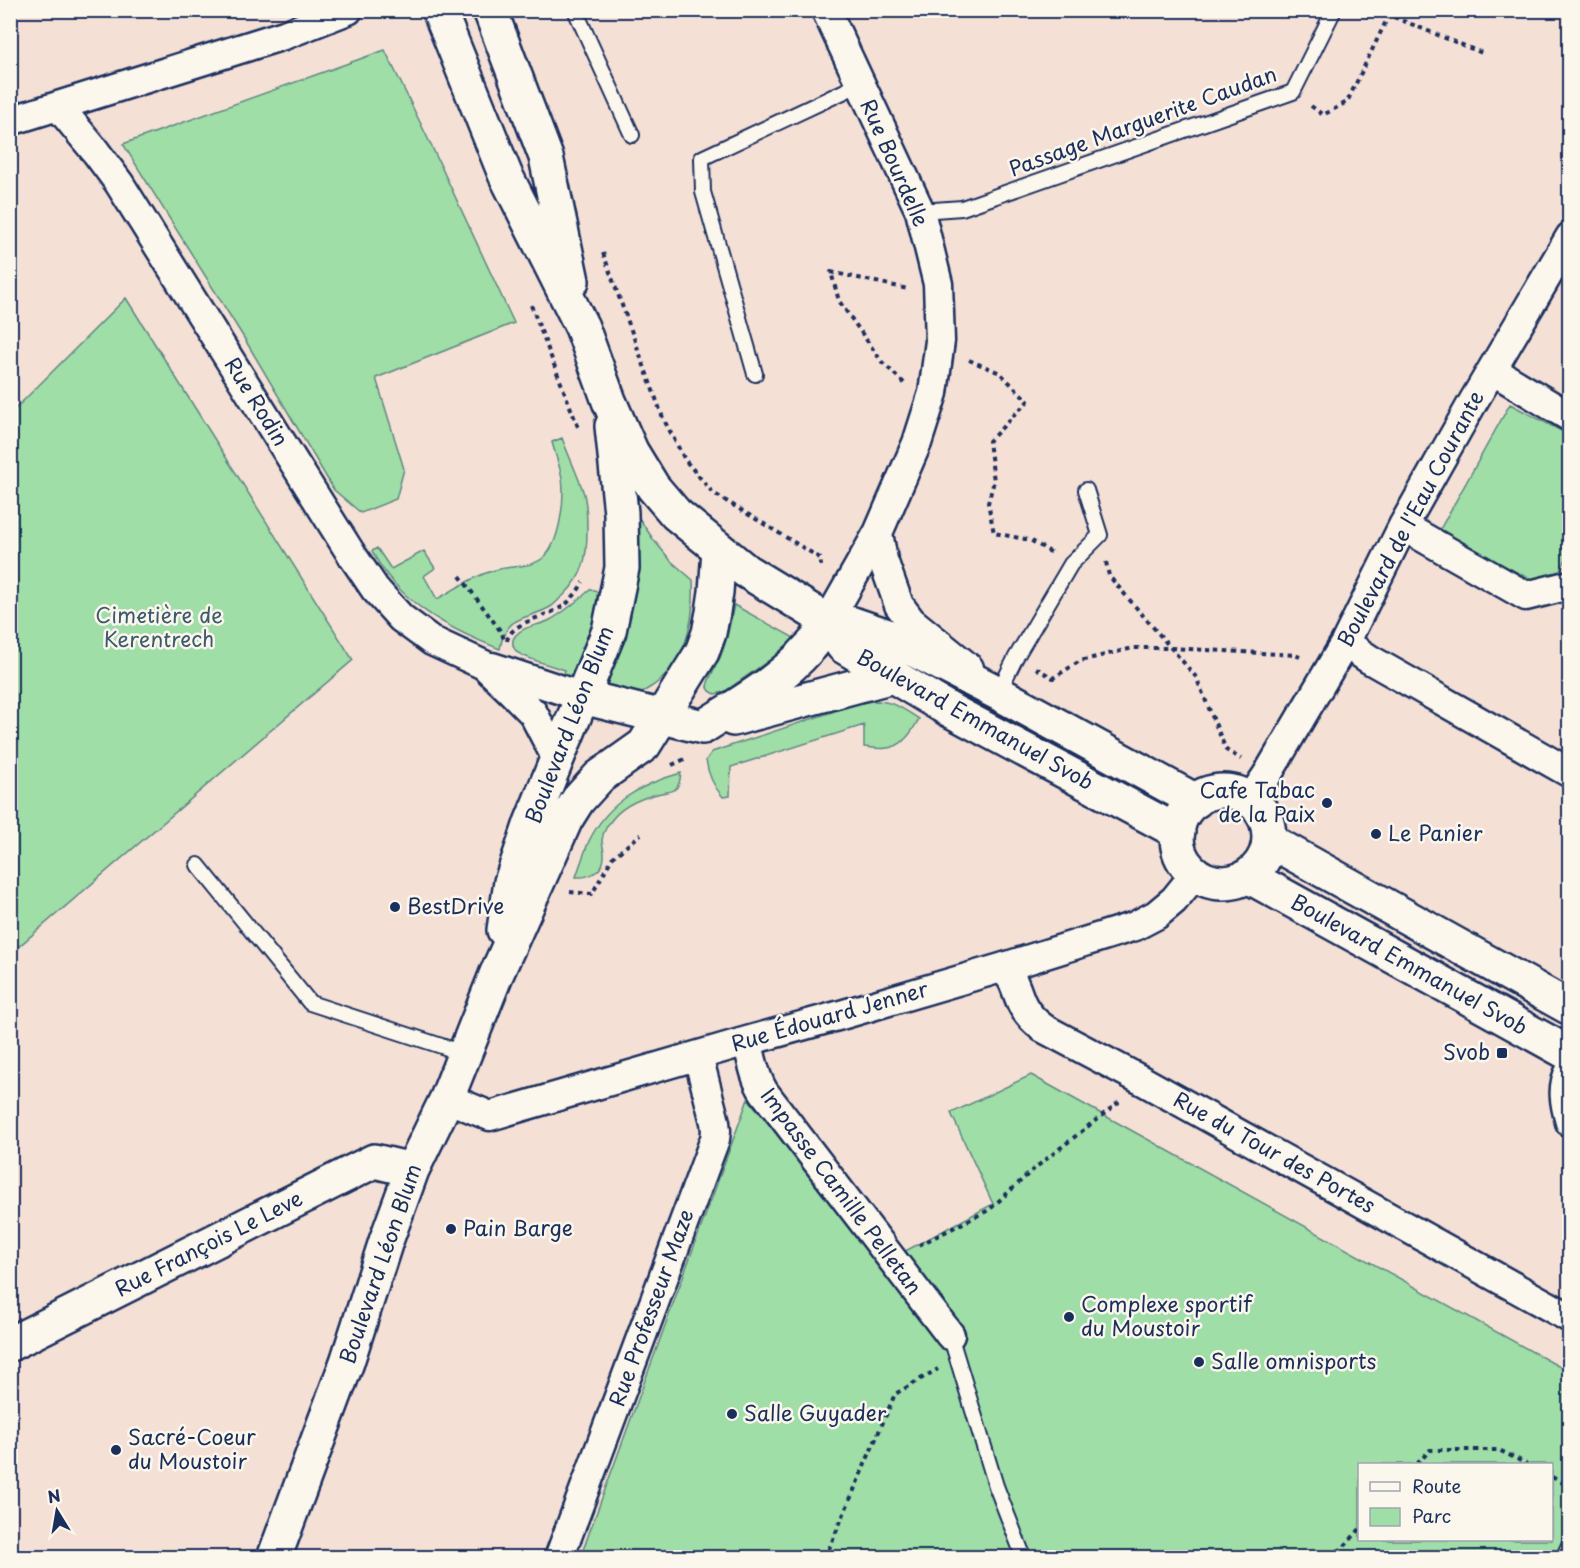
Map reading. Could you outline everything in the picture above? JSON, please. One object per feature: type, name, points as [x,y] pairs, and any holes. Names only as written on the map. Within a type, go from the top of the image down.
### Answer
[{"type":"main road","points":[[439,10],[505,174],[582,327],[631,451],[653,487],[676,514],[746,571],[828,621],[811,647],[790,667],[764,688],[703,727],[583,697]]},
{"type":"main road","points":[[490,10],[546,157],[582,327]]},
{"type":"main road","name":"Boulevard Léon Blum","points":[[496,975],[508,913],[511,882],[531,823],[609,631],[622,568],[621,513],[609,400]]},
{"type":"main road","name":"Boulevard Léon Blum","points":[[274,1557],[347,1362],[411,1170],[447,1098],[496,975],[566,819],[578,800],[598,777],[644,745],[702,652],[709,633],[716,592],[719,550]]},
{"type":"main road","name":"Boulevard Emmanuel Svob","points":[[828,621],[843,646],[948,709],[1178,832]]},
{"type":"main road","name":"Boulevard Emmanuel Svob","points":[[828,621],[853,624],[885,635],[998,693],[1196,801]]},
{"type":"main road","points":[[644,745],[682,731],[893,676]]},
{"type":"main road","points":[[1258,788],[1261,811],[1268,825],[1270,841],[1259,867],[1236,882],[1222,883],[1196,874],[1181,855],[1178,844],[1181,820],[1187,809],[1209,794],[1223,792],[1237,794],[1258,788]]},
{"type":"main road","name":"Boulevard Emmanuel Svob","points":[[1270,841],[1569,1008]]},
{"type":"main road","name":"Boulevard Emmanuel Svob","points":[[1248,876],[1569,1054]]},
{"type":"main road","name":"Rue François Le Leve","points":[[10,1344],[374,1161],[411,1170]]},
{"type":"street","points":[[10,121],[284,35],[348,10]]},
{"type":"street","name":"Rue Bourdelle","points":[[826,10],[920,211],[938,284],[940,341],[933,393],[917,443],[878,533],[828,621]]},
{"type":"street","name":"Rue Rodin","points":[[58,106],[119,183],[375,589],[401,618],[432,641],[497,669],[583,697]]},
{"type":"street","name":"Boulevard de l'Eau Courante","points":[[1258,788],[1345,643],[1403,526],[1569,237]]},
{"type":"street","points":[[1492,369],[1569,417]]},
{"type":"street","points":[[1403,526],[1526,596],[1569,585]]},
{"type":"street","points":[[878,533],[883,560],[899,605],[911,621],[998,693]]},
{"type":"street","points":[[1345,643],[1569,773]]},
{"type":"street","name":"Rue Rodin","points":[[497,669],[533,713],[557,759]]},
{"type":"street","name":"Rue Édouard Jenner","points":[[447,1098],[490,1116],[841,1016],[1135,926],[1156,915],[1174,900],[1196,874]]},
{"type":"street","name":"Rue du Tour des Portes","points":[[1001,968],[1011,976],[1017,994],[1032,1019],[1043,1028],[1145,1082],[1569,1318]]},
{"type":"street","name":"Impasse Camille Pelletan","points":[[747,1041],[760,1085],[891,1259],[953,1346]]},
{"type":"street","name":"Rue Professeur Maze","points":[[559,1557],[715,1139],[715,1122],[698,1056]]},
{"type":"street","points":[[1569,1071],[1564,1095],[1569,1122]]},
{"type":"lane","points":[[575,10],[632,135]]},
{"type":"lane","name":"Passage Marguerite Caudan","points":[[920,211],[963,208],[1293,92],[1334,10]]},
{"type":"lane","points":[[755,374],[703,192],[702,158],[860,84]]},
{"type":"lane","points":[[998,693],[1016,657],[1071,564],[1100,535],[1086,490]]},
{"type":"lane","points":[[198,865],[310,1003],[466,1054]]},
{"type":"lane","points":[[953,1346],[996,1486],[1024,1557]]},
{"type":"lane","points":[[1563,1557],[1569,1543]]},
{"type":"path","points":[[1293,92],[1323,115],[1347,102],[1389,15],[1482,53]]},
{"type":"path","points":[[602,250],[663,418],[685,460],[712,493],[820,558],[822,569]]},
{"type":"path","points":[[933,393],[906,386],[882,362],[839,302],[831,272],[908,289],[938,284]]},
{"type":"path","points":[[530,302],[580,432]]},
{"type":"path","points":[[937,359],[971,360],[1000,373],[1028,401],[989,441],[994,482],[988,503],[994,533],[1030,540],[1071,564]]},
{"type":"path","points":[[1100,535],[1108,576],[1196,677],[1226,750],[1258,788]]},
{"type":"path","points":[[497,669],[507,645],[508,636],[512,631],[528,621],[549,614],[565,605],[585,579]]},
{"type":"path","points":[[1016,657],[1053,678],[1080,661],[1133,648],[1295,655],[1329,669]]},
{"type":"path","points":[[566,891],[592,894],[612,858],[641,834]]},
{"type":"path","points":[[891,1259],[989,1210],[1035,1168],[1145,1082]]},
{"type":"path","points":[[825,1557],[895,1394],[953,1346]]},
{"type":"path","points":[[1418,1463],[1430,1450],[1499,1450],[1525,1463]]},
{"type":"path","points":[[1553,1478],[1569,1487]]},
{"type":"path","points":[[1321,1557],[1342,1549],[1358,1530]]},
{"type":"green space","points":[[385,50],[514,323],[376,378],[404,469],[396,499],[361,513],[334,490],[244,338],[123,144]]},
{"type":"green space","name":"Cimetière de Kerentrech","points":[[126,298],[353,660],[11,953],[11,413]]},
{"type":"green space","points":[[1510,404],[1569,435],[1569,553],[1560,571],[1533,580],[1438,533]]},
{"type":"green space","points":[[562,438],[584,494],[587,512],[587,540],[583,566],[570,589],[553,605],[519,619],[507,629],[500,649],[426,612],[396,585],[383,569],[372,551],[377,548],[391,569],[424,551],[435,568],[424,576],[437,599],[487,573],[501,568],[532,564],[543,558],[554,543],[560,521],[563,497],[562,478],[552,442]]},
{"type":"green space","points":[[631,506],[671,561],[693,580],[690,627],[679,657],[660,681],[634,697],[606,692],[601,676],[623,635],[632,604],[634,555]]},
{"type":"green space","points":[[591,589],[597,591],[597,600],[588,638],[574,673],[569,680],[561,684],[565,670],[520,654],[514,648],[513,639],[524,629],[556,617]]},
{"type":"green space","points":[[734,605],[798,640],[724,692],[715,694],[707,686],[724,647]]},
{"type":"green space","points":[[876,701],[893,704],[919,719],[907,737],[896,746],[880,749],[864,747],[864,725],[731,767],[730,796],[723,797],[716,789],[706,760],[712,752],[862,702]]},
{"type":"green space","points":[[681,773],[679,784],[674,790],[636,801],[615,816],[603,836],[604,860],[602,865],[591,875],[576,877],[589,841],[606,815],[616,805],[639,789]]},
{"type":"green space","name":"Complexe sportif du Moustoir","points":[[1031,1075],[1569,1372],[1569,1557],[580,1558],[748,1099],[885,1262],[993,1204],[951,1113]]},
{"type":"place","name":"Cafe Tabac de la Paix","points":[[1327,803]]},
{"type":"place","name":"Le Panier","points":[[1376,834]]},
{"type":"place","name":"BestDrive","points":[[395,907]]},
{"type":"place","name":"Svob","points":[[1502,1053]]},
{"type":"place","name":"Pain Barge","points":[[451,1229]]},
{"type":"place","name":"Complexe sportif du Moustoir","points":[[1069,1317]]},
{"type":"place","name":"Salle omnisports","points":[[1199,1362]]},
{"type":"place","name":"Salle Guyader","points":[[732,1414]]},
{"type":"place","name":"Sacré-Coeur du Moustoir","points":[[116,1450]]}]
